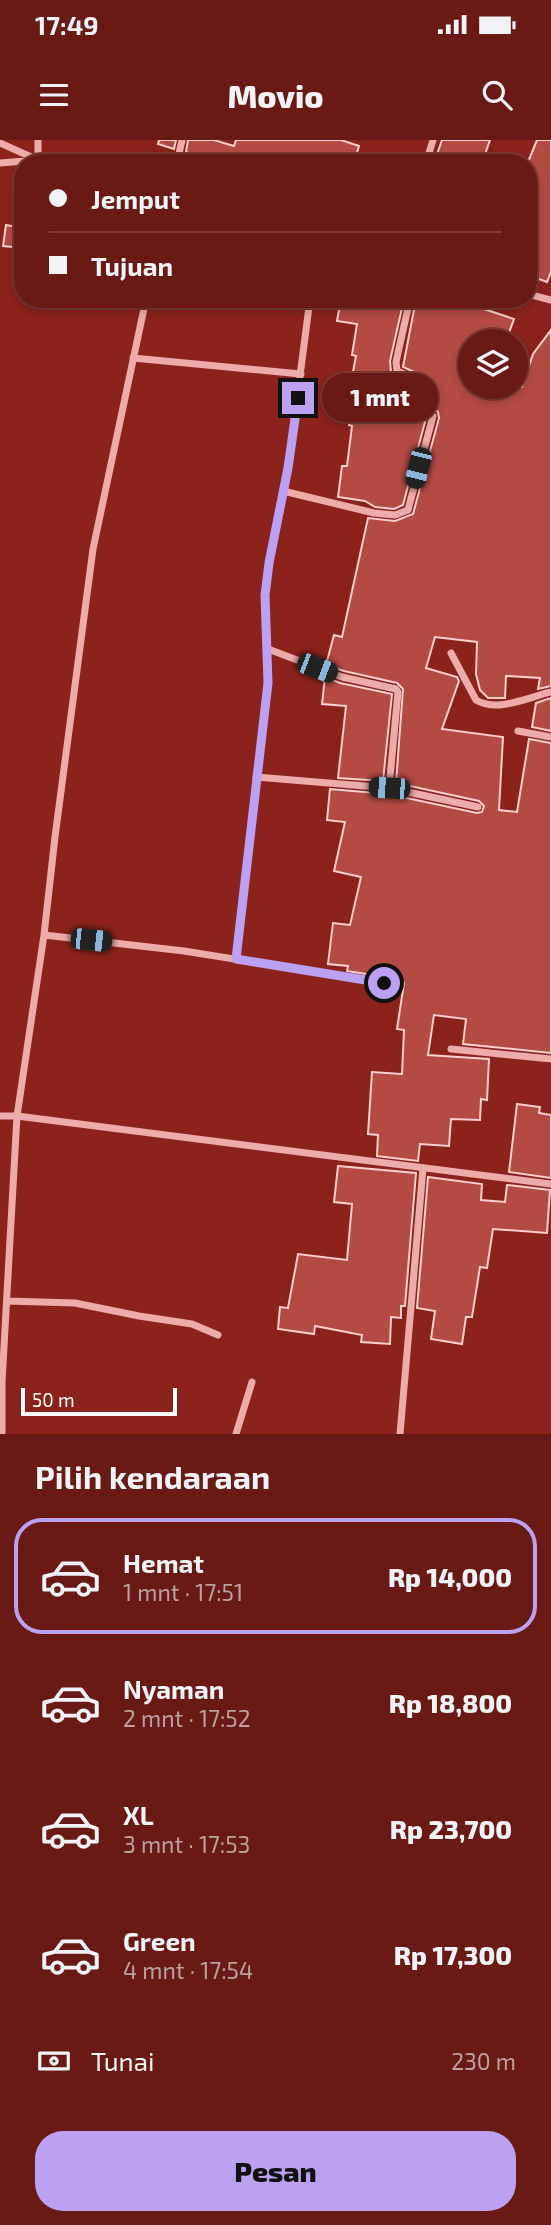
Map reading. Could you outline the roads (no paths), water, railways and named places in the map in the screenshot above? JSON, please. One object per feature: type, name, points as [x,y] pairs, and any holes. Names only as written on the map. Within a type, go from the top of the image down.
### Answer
[{"type":"street","points":[[0,142],[25,154]]},
{"type":"street","points":[[2,1434],[2,1382],[17,1116],[44,935],[93,548],[144,308]]},
{"type":"street","points":[[236,959],[268,683],[265,595],[301,374],[309,308]]},
{"type":"street","points":[[283,491],[374,513],[395,515],[408,510],[433,416],[418,403],[417,379],[397,370],[396,362],[408,308]]},
{"type":"street","points":[[133,358],[301,374]]},
{"type":"street","points":[[268,649],[342,677],[398,692],[389,788]]},
{"type":"street","points":[[451,653],[477,700],[483,704],[501,705],[551,692]]},
{"type":"street","points":[[518,731],[551,737]]},
{"type":"street","points":[[256,777],[389,788],[478,807]]},
{"type":"street","points":[[44,935],[184,951],[384,983]]},
{"type":"street","points":[[451,1049],[551,1059]]},
{"type":"street","points":[[0,1116],[296,1150],[551,1184]]},
{"type":"street","points":[[400,1434],[423,1168]]},
{"type":"street","points":[[7,1301],[86,1305],[192,1324],[218,1335]]},
{"type":"street","points":[[236,1434],[252,1382]]}]
